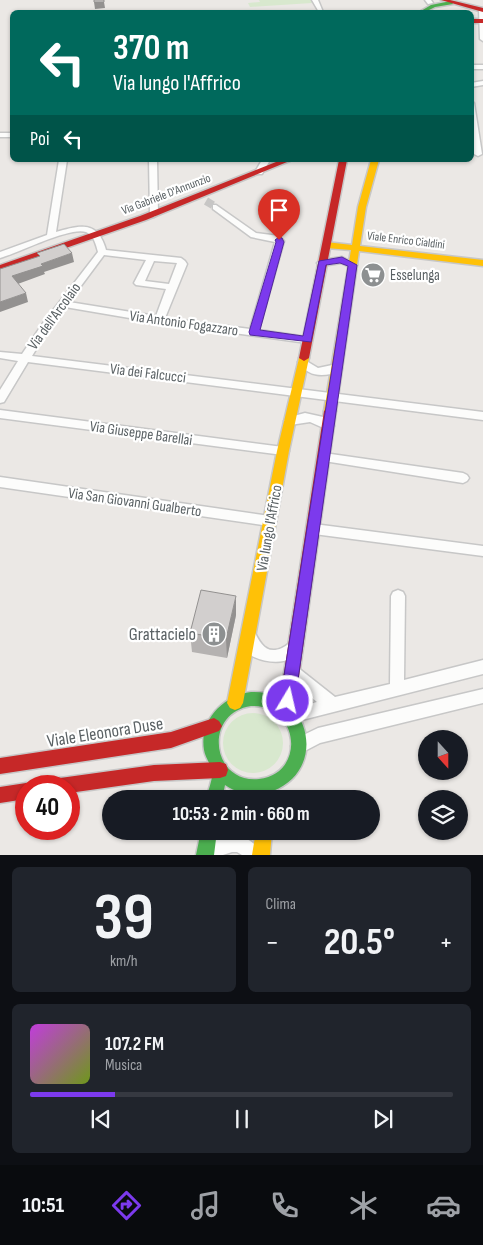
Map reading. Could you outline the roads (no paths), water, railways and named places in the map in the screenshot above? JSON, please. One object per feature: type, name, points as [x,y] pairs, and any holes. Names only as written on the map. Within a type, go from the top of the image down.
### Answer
[{"type":"street","points":[[437,4],[457,10]]},
{"type":"street","points":[[480,17],[483,39]]},
{"type":"street","points":[[474,128],[477,154]]},
{"type":"street","points":[[51,237],[63,162]]},
{"type":"street","points":[[153,162],[154,214]]},
{"type":"street","name":"Via Gabriele D'Annunzio","points":[[0,268],[203,198],[259,172],[273,162]]},
{"type":"street","name":"Via lungo l'Affrico","points":[[235,703],[283,451],[303,362],[343,162]]},
{"type":"street","points":[[374,162],[362,207],[352,265],[292,672],[287,712],[296,727],[299,746],[292,768],[286,775],[273,784],[254,788],[244,786],[228,778],[215,762],[211,748],[214,726],[224,712],[235,703],[244,700],[261,699],[273,703],[287,712],[298,714],[483,667]]},
{"type":"street","points":[[216,207],[254,235],[276,238],[280,241],[254,332]]},
{"type":"street","name":"Via Gabriele D'Annunzio","points":[[0,255],[51,237],[81,229],[90,230],[95,235]]},
{"type":"street","points":[[95,235],[102,252],[182,262],[159,320]]},
{"type":"street","name":"Viale Enrico Cialdini","points":[[326,245],[483,263]]},
{"type":"street","name":"Via dell'Arcolaio","points":[[0,399],[24,358],[102,252]]},
{"type":"street","points":[[151,258],[139,283],[172,287]]},
{"type":"street","points":[[322,263],[342,260],[352,265]]},
{"type":"street","name":"Via Antonio Fogazzaro","points":[[62,304],[159,320],[307,340]]},
{"type":"street","name":"Via dei Falcucci","points":[[0,355],[483,416]]},
{"type":"street","points":[[303,362],[310,369],[318,372],[337,368]]},
{"type":"street","name":"Via Giuseppe Barellai","points":[[0,414],[283,451]]},
{"type":"street","points":[[290,421],[302,417],[314,417],[328,426]]},
{"type":"street","points":[[324,457],[464,478]]},
{"type":"street","name":"Via San Giovanni Gualberto","points":[[0,482],[270,521]]},
{"type":"street","points":[[314,529],[483,551]]},
{"type":"street","points":[[397,689],[398,596]]},
{"type":"street","points":[[249,636],[256,650],[270,656],[282,655],[296,646]]},
{"type":"street","points":[[292,672],[333,705]]},
{"type":"street","points":[[299,746],[318,736],[483,696]]},
{"type":"street","name":"Viale Eleonora Duse","points":[[0,766],[171,740],[214,726]]},
{"type":"street","points":[[80,783],[154,773],[220,770]]},
{"type":"street","points":[[216,790],[220,770]]},
{"type":"street","points":[[272,790],[273,784]]},
{"type":"street","points":[[0,794],[15,792]]},
{"type":"street","points":[[204,855],[206,840]]},
{"type":"street","points":[[261,855],[263,840]]},
{"type":"street","points":[[209,855],[217,848],[234,842],[243,845],[253,855]]},
{"type":"tunnel","points":[[206,201],[216,207]]},
{"type":"place","name":"Esselunga","points":[[373,275]]},
{"type":"place","name":"Grattacielo","points":[[214,634]]}]
